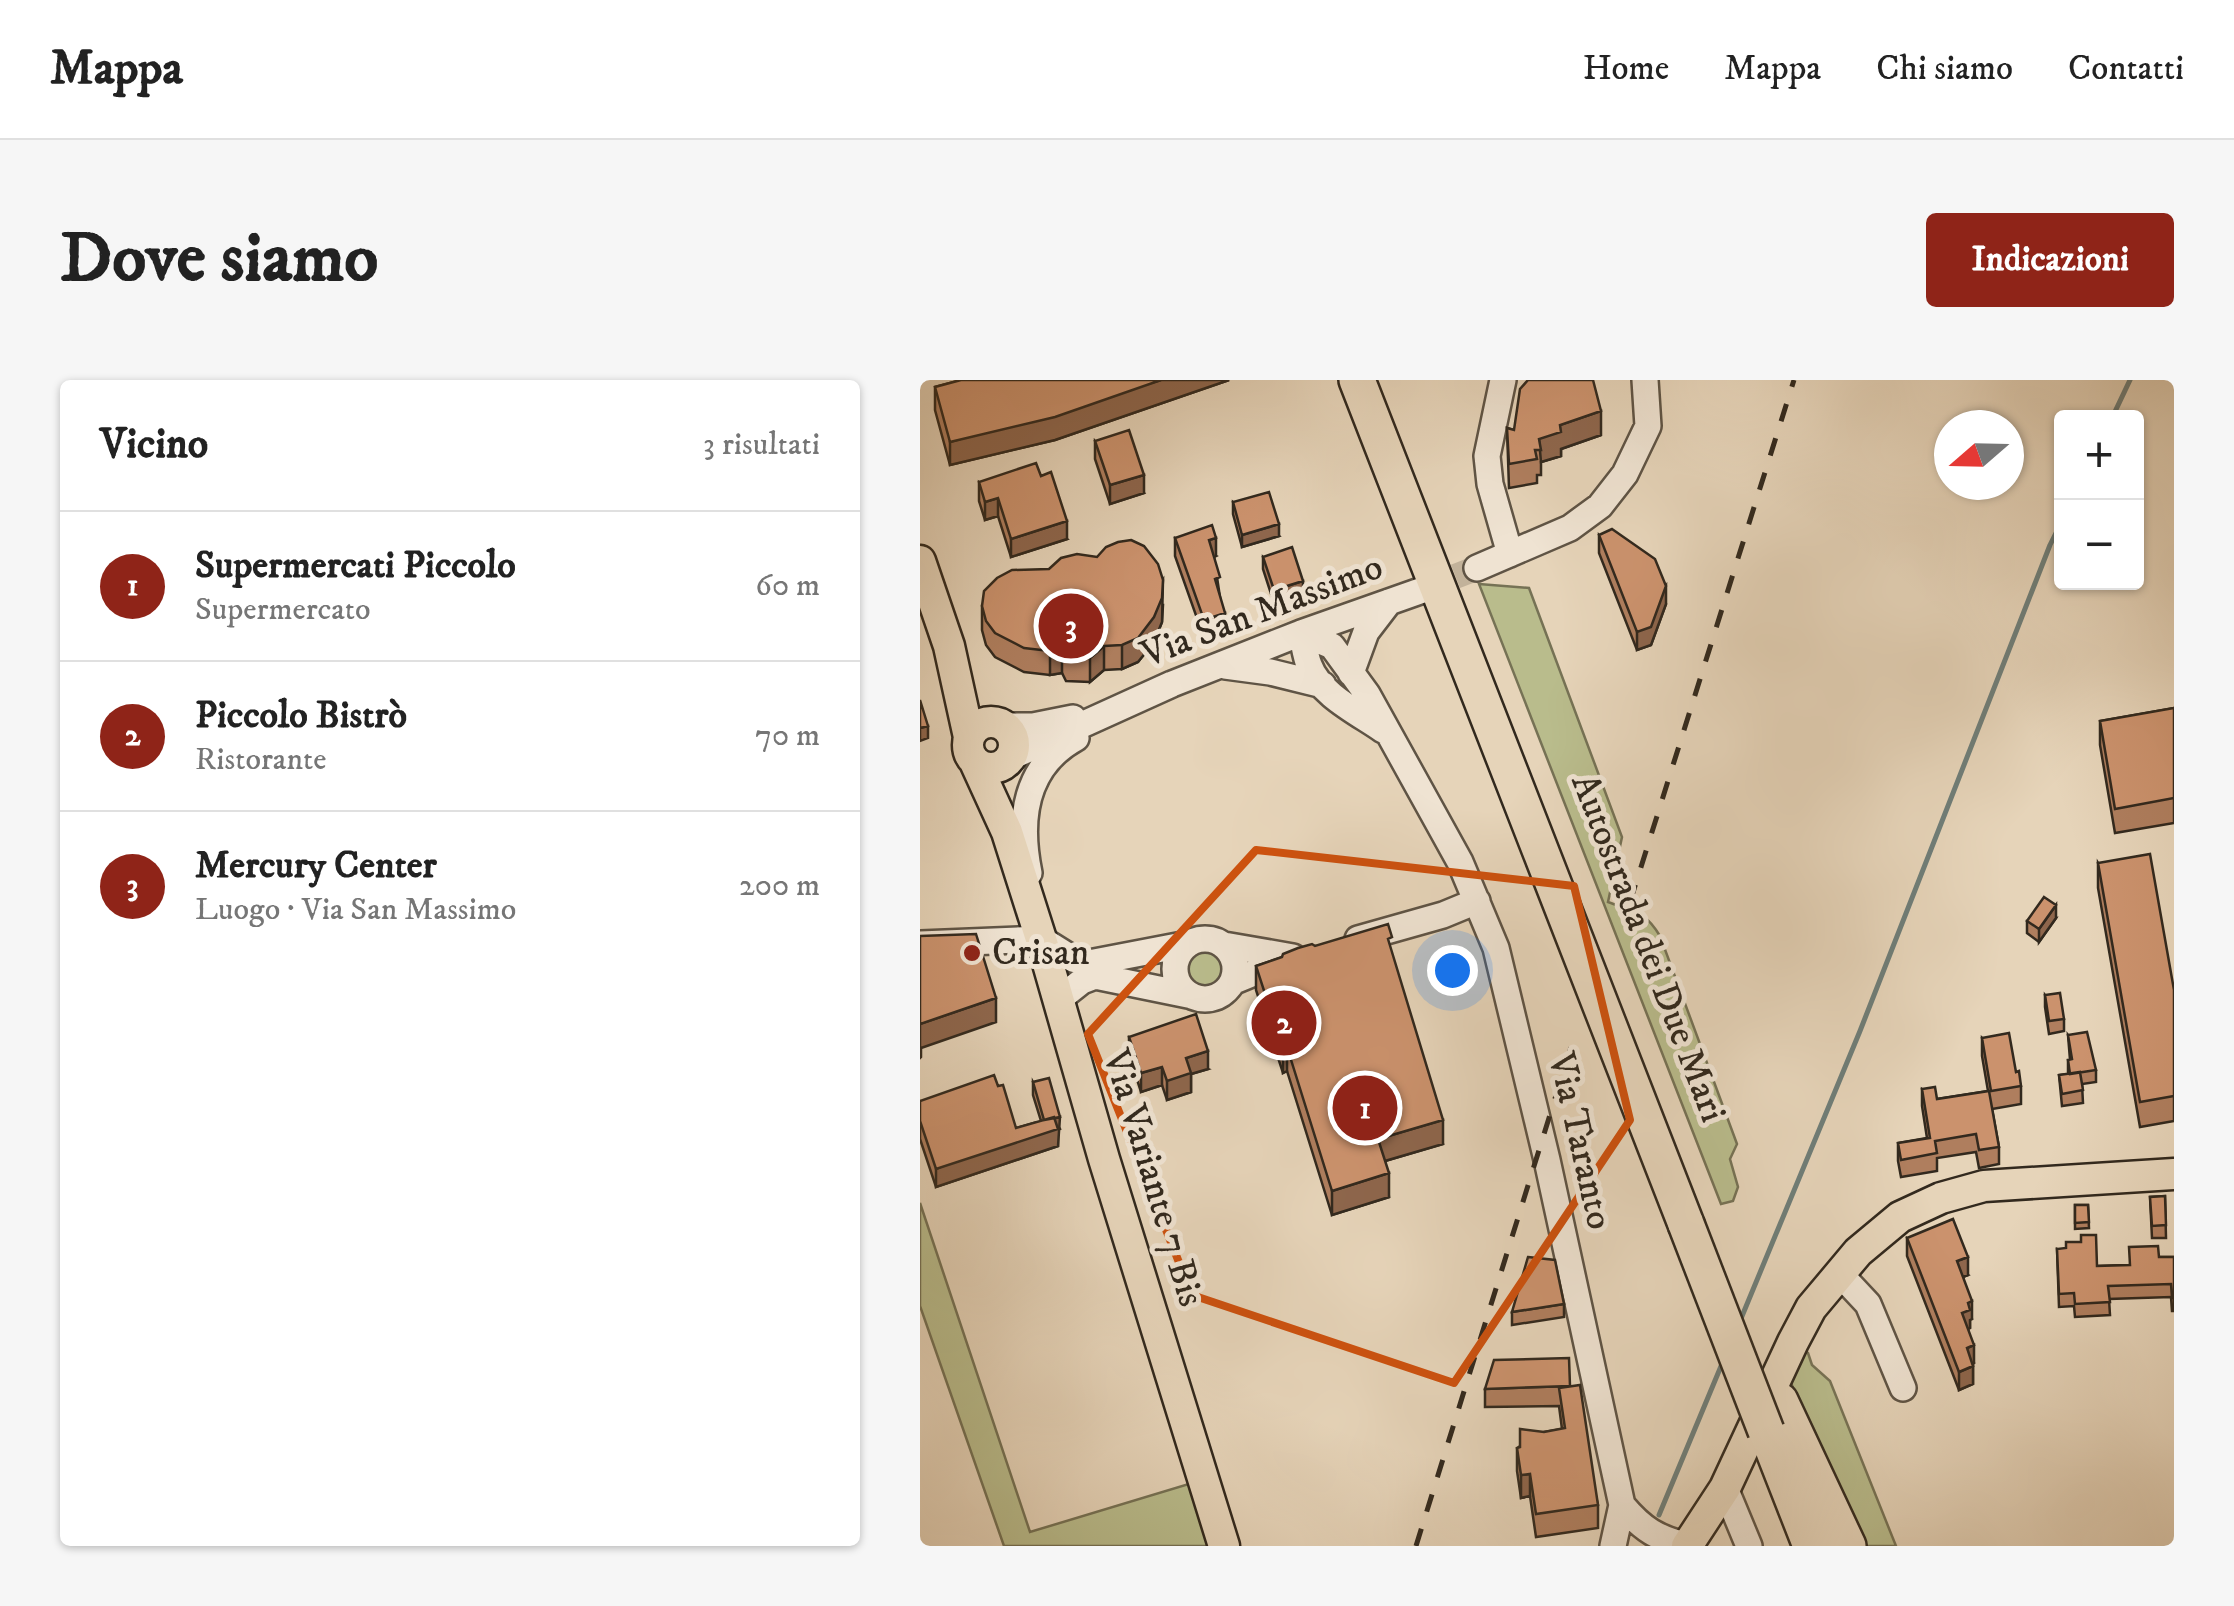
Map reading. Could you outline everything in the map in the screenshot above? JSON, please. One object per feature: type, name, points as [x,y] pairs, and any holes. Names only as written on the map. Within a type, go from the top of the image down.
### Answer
[{"type":"highway","name":"Autostrada dei Due Mari","points":[[1357,380],[1696,1218]]},
{"type":"highway","name":"Autostrada dei Due Mari","points":[[1382,380],[1773,1416],[1836,1546]]},
{"type":"highway","name":"Autostrada dei Due Mari","points":[[1773,1416],[1811,1546]]},
{"type":"highway","points":[[1773,1416],[1848,1546]]},
{"type":"main road","name":"Via Variante 7 Bis","points":[[920,560],[948,646],[972,750],[1008,832],[1224,1546]]},
{"type":"main road","name":"Via Variante 7 Bis","points":[[948,646],[1001,725]]},
{"type":"main road","points":[[992,722],[1001,725],[1009,730],[1014,743],[1010,758],[989,768],[972,750],[978,726],[992,722]]},
{"type":"main road","name":"Via Variante 7 Bis","points":[[1008,832],[1010,758]]},
{"type":"main road","points":[[1688,1546],[1725,1488],[1811,1308],[1858,1252],[1900,1217],[1940,1198],[1984,1186],[2174,1174]]},
{"type":"street","points":[[1503,380],[1487,456],[1490,484],[1510,554]]},
{"type":"street","points":[[1477,568],[1570,528],[1600,506],[1625,474],[1648,426],[1646,380]]},
{"type":"street","name":"Via San Massimo","points":[[1010,758],[1218,666],[1420,591]]},
{"type":"street","points":[[1351,672],[1366,632],[1389,602]]},
{"type":"street","name":"Via Taranto","points":[[1301,633],[1332,646],[1367,694],[1460,862],[1496,948],[1622,1505]]},
{"type":"street","name":"Via Taranto","points":[[1301,633],[1310,667],[1322,685],[1391,736]]},
{"type":"street","name":"Via Taranto","points":[[1218,666],[1270,672],[1322,685]]},
{"type":"street","name":"Via San Massimo","points":[[1001,725],[1033,726],[1131,702]]},
{"type":"street","name":"Via San Massimo","points":[[1031,907],[1025,827],[1034,781],[1060,747],[1120,713],[1131,702]]},
{"type":"street","points":[[1232,982],[1312,952],[1443,915],[1477,901]]},
{"type":"street","points":[[920,944],[1041,939],[1073,959],[1089,963],[1206,939],[1224,945],[1312,952]]},
{"type":"street","points":[[1188,944],[1176,958],[1174,968],[1180,988],[1188,995]]},
{"type":"street","points":[[1058,1000],[1082,981],[1096,976],[1198,999],[1218,997],[1232,982],[1235,972],[1224,945]]},
{"type":"street","points":[[1839,1273],[1868,1304],[1903,1388]]},
{"type":"street","points":[[1704,1546],[1725,1488]]},
{"type":"street","points":[[1725,1488],[1749,1546]]},
{"type":"street","points":[[1622,1505],[1652,1534],[1688,1546]]},
{"type":"street","points":[[1613,1546],[1622,1505]]},
{"type":"highlighted area","points":[[1256,850],[1574,886],[1630,1120],[1454,1383],[1192,1295],[1088,1034]]},
{"type":"green space","points":[[1479,584],[1529,588],[1622,837],[1608,902],[1644,916],[1660,936],[1737,1144],[1730,1159],[1738,1187],[1733,1201],[1721,1204]]},
{"type":"green space","points":[[1205,950],[1219,956],[1225,970],[1219,984],[1205,990],[1191,984],[1185,970],[1191,956]]},
{"type":"green space","points":[[920,1203],[1030,1532],[1192,1483],[1212,1546],[1004,1546],[920,1306]]},
{"type":"green space","points":[[1802,1350],[1830,1381],[1896,1546],[1861,1546],[1788,1376]]},
{"type":"building","points":[[961,380],[1161,380],[1055,417],[950,442],[935,387]]},
{"type":"building","points":[[1528,380],[1593,380],[1601,411],[1560,425],[1561,432],[1539,439],[1541,450],[1535,450],[1537,459],[1509,464],[1507,428],[1514,430],[1520,389]]},
{"type":"building","points":[[1129,430],[1144,475],[1110,485],[1095,441]]},
{"type":"building","points":[[1036,463],[1041,476],[1051,472],[1067,521],[1011,539],[998,498],[985,502],[979,482]]},
{"type":"building","points":[[1269,492],[1279,524],[1242,535],[1233,502]]},
{"type":"building","points":[[1212,525],[1216,538],[1209,540],[1225,613],[1204,620],[1175,538]]},
{"type":"building","points":[[1612,529],[1655,559],[1666,586],[1651,627],[1637,632],[1599,535]]},
{"type":"building","points":[[1131,540],[1144,546],[1158,564],[1163,580],[1162,598],[1154,617],[1138,638],[1122,645],[1104,646],[1090,658],[1066,657],[1062,648],[1024,648],[995,633],[986,621],[984,591],[997,578],[1012,570],[1049,569],[1061,558],[1077,554],[1097,557],[1106,547]]},
{"type":"building","points":[[1292,547],[1303,581],[1274,590],[1263,557]]},
{"type":"building","points":[[920,700],[928,726],[920,728]]},
{"type":"building","points":[[2174,708],[2174,798],[2115,809],[2100,721]]},
{"type":"building","points":[[2150,854],[2174,990],[2174,1096],[2140,1102],[2098,863]]},
{"type":"building","points":[[2044,897],[2056,905],[2039,929],[2027,921]]},
{"type":"building","points":[[1388,924],[1392,937],[1388,939],[1443,1120],[1378,1139],[1389,1173],[1332,1191],[1287,1047],[1283,1049],[1256,966],[1298,948]]},
{"type":"building","points":[[976,934],[996,998],[920,1024],[920,936]]},
{"type":"building","points":[[2060,993],[2064,1019],[2049,1021],[2045,995]]},
{"type":"building","points":[[1196,1014],[1208,1051],[1186,1058],[1191,1073],[1167,1081],[1162,1067],[1141,1073],[1129,1037]]},
{"type":"building","points":[[2087,1032],[2096,1070],[2070,1074],[2068,1035]]},
{"type":"building","points":[[2009,1033],[2021,1086],[1991,1091],[1982,1038]]},
{"type":"building","points":[[2080,1072],[2083,1090],[2062,1094],[2059,1075]]},
{"type":"building","points":[[994,1075],[998,1086],[1003,1085],[1016,1128],[1054,1117],[1058,1129],[936,1169],[920,1121],[920,1101]]},
{"type":"building","points":[[1049,1078],[1060,1117],[1044,1120],[1033,1082]]},
{"type":"building","points":[[1935,1087],[1937,1099],[1989,1091],[1999,1147],[1979,1150],[1976,1134],[1935,1141],[1937,1153],[1901,1160],[1898,1143],[1930,1138],[1922,1089]]},
{"type":"building","points":[[2165,1196],[2166,1225],[2152,1226],[2150,1197]]},
{"type":"building","points":[[2075,1205],[2088,1205],[2089,1222],[2075,1223]]},
{"type":"building","points":[[1953,1219],[1968,1257],[1957,1261],[1972,1301],[1968,1303],[1970,1310],[1962,1313],[1974,1345],[1967,1348],[1973,1366],[1959,1372],[1907,1238]]},
{"type":"building","points":[[2081,1235],[2096,1235],[2097,1266],[2130,1265],[2129,1247],[2158,1246],[2159,1257],[2174,1257],[2174,1298],[2171,1284],[2108,1286],[2110,1302],[2075,1304],[2074,1293],[2059,1294],[2057,1249],[2066,1248],[2066,1242],[2081,1242]]},
{"type":"building","points":[[1528,1257],[1555,1260],[1564,1304],[1512,1312]]},
{"type":"building","points":[[1569,1358],[1570,1386],[1485,1389],[1494,1360]]},
{"type":"building","points":[[1580,1385],[1598,1505],[1536,1514],[1530,1474],[1521,1475],[1517,1448],[1520,1429],[1544,1432],[1565,1428],[1559,1388]]},
{"type":"waterway","points":[[2116,410],[2130,380]]},
{"type":"waterway","points":[[1740,1321],[1860,1031],[2054,537]]},
{"type":"waterway","points":[[1659,1515],[1724,1359]]},
{"type":"tunnel","points":[[1421,590],[1477,568]]},
{"type":"railway","points":[[1630,902],[1794,380]]},
{"type":"railway","points":[[1416,1546],[1576,1031]]},
{"type":"place","name":"Mercury Center","points":[[1071,626]]},
{"type":"place","name":"Crisan","points":[[972,953]]},
{"type":"place","name":"Piccolo Bistrò","points":[[1284,1023]]},
{"type":"place","name":"Supermercati Piccolo","points":[[1365,1108]]}]
